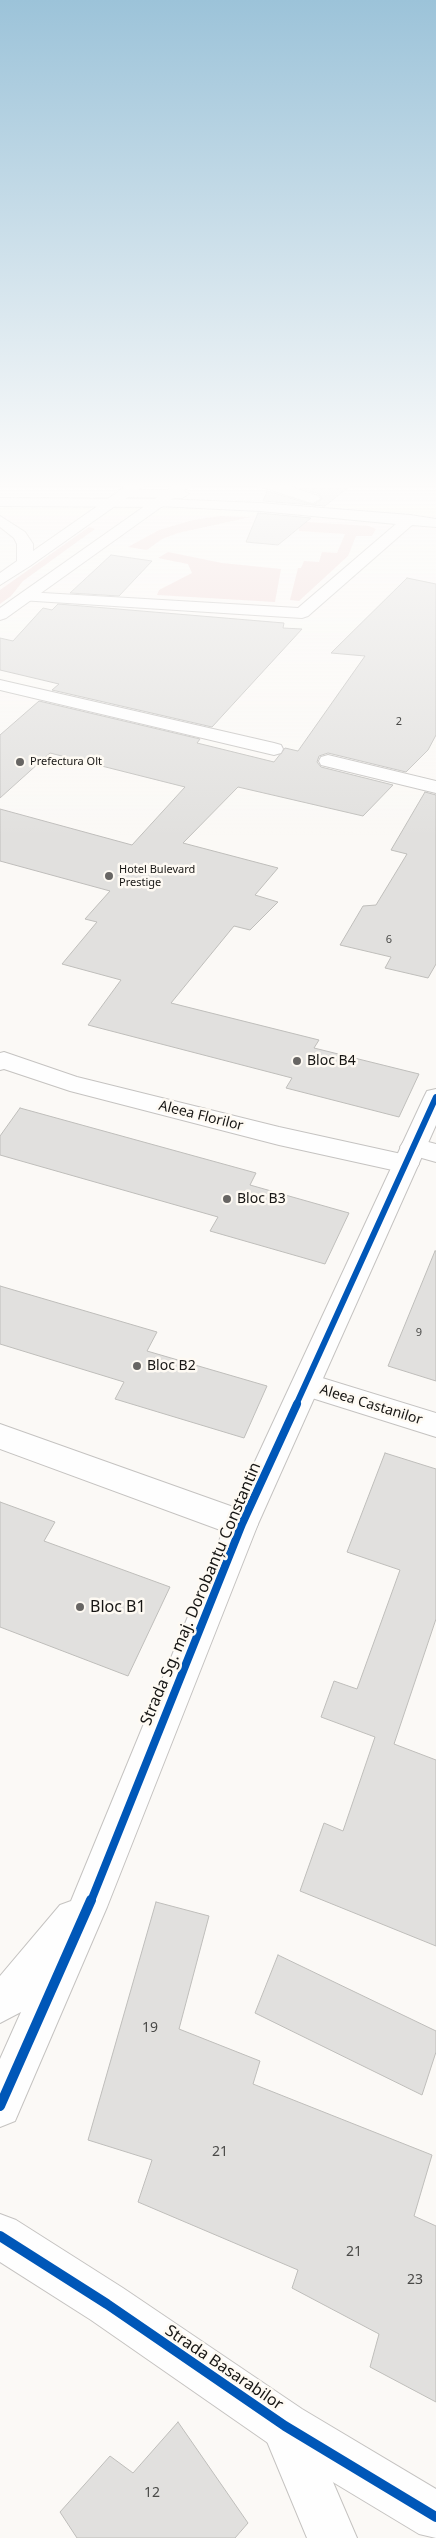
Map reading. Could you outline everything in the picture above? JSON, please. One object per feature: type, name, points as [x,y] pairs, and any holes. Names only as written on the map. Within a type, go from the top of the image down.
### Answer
[{"type":"street","points":[[0,615],[21,600]]},
{"type":"street","points":[[82,600],[302,614],[318,600]]},
{"type":"street","points":[[0,684],[274,749]]},
{"type":"street","points":[[328,761],[436,787]]},
{"type":"street","name":"Aleea Florilor","points":[[1,1057],[70,1083],[278,1136],[418,1155]]},
{"type":"street","name":"Strada Sg. maj. Dorobanțu Constantin","points":[[0,2106],[94,1894],[242,1524],[306,1386],[418,1155],[436,1097]]},
{"type":"street","name":"Aleea Castanilor","points":[[306,1386],[436,1425]]},
{"type":"street","points":[[0,1436],[242,1524]]},
{"type":"street","points":[[0,2003],[8,1997],[94,1894]]},
{"type":"street","name":"Strada Basarabilor","points":[[0,2236],[107,2304],[285,2426],[436,2517]]},
{"type":"street","points":[[285,2426],[332,2538]]},
{"type":"shaded area","points":[[249,600],[275,600],[275,602]]},
{"type":"building","points":[[384,600],[436,600],[436,735],[428,750],[406,772],[328,753],[319,756],[317,762],[321,767],[393,785],[363,816],[238,787],[183,843],[278,868],[255,895],[278,902],[250,930],[234,926],[171,1003],[319,1040],[314,1048],[419,1074],[399,1117],[286,1088],[292,1078],[88,1025],[121,980],[62,964],[97,922],[85,919],[110,891],[0,861],[0,809],[132,845],[185,787],[50,753],[0,798],[0,735],[39,701],[200,739],[197,743],[274,762],[285,748],[298,751],[365,656],[331,653]]},
{"type":"building","points":[[58,604],[284,623],[283,628],[302,629],[212,727],[52,690],[59,684],[0,670],[0,638],[13,641],[43,608],[52,610]]},
{"type":"building","points":[[425,792],[436,795],[436,964],[428,978],[385,968],[391,957],[340,945],[363,906],[376,905],[407,854],[391,850]]},
{"type":"building","name":"Bloc B3","points":[[20,1108],[256,1173],[250,1185],[349,1213],[325,1264],[210,1231],[218,1217],[0,1155],[0,1136]]},
{"type":"building","points":[[436,1251],[436,1381],[388,1366]]},
{"type":"building","name":"Bloc B2","points":[[0,1286],[157,1332],[147,1351],[267,1386],[244,1438],[115,1399],[124,1382],[0,1344]]},
{"type":"building","points":[[385,1453],[436,1469],[436,1619],[394,1744],[436,1760],[436,1946],[300,1891],[324,1823],[343,1831],[375,1737],[321,1717],[334,1681],[357,1689],[400,1570],[347,1552]]},
{"type":"building","name":"Bloc B1","points":[[0,1502],[55,1522],[44,1541],[170,1587],[128,1676],[0,1627]]},
{"type":"building","points":[[156,1902],[209,1916],[179,2029],[260,2061],[253,2084],[432,2155],[414,2216],[436,2226],[436,2402],[370,2367],[379,2334],[292,2288],[298,2270],[138,2202],[152,2160],[88,2140]]},
{"type":"building","points":[[278,1955],[436,2031],[436,2052],[422,2095],[255,2013]]},
{"type":"building","points":[[178,2422],[248,2523],[235,2538],[77,2538],[60,2512],[110,2456],[133,2473]]},
{"type":"cycle path","points":[[0,2106],[94,1894],[242,1524],[436,1097]]},
{"type":"cycle path","points":[[0,2236],[107,2304],[285,2426],[436,2517]]},
{"type":"place","name":"Prefectura Olt","points":[[20,762]]},
{"type":"place","name":"Hotel Bulevard Prestige","points":[[109,876]]},
{"type":"place","name":"Bloc B4","points":[[297,1061]]},
{"type":"place","name":"Bloc B3","points":[[227,1199]]},
{"type":"place","name":"Bloc B2","points":[[137,1366]]},
{"type":"place","name":"Bloc B1","points":[[80,1607]]}]
